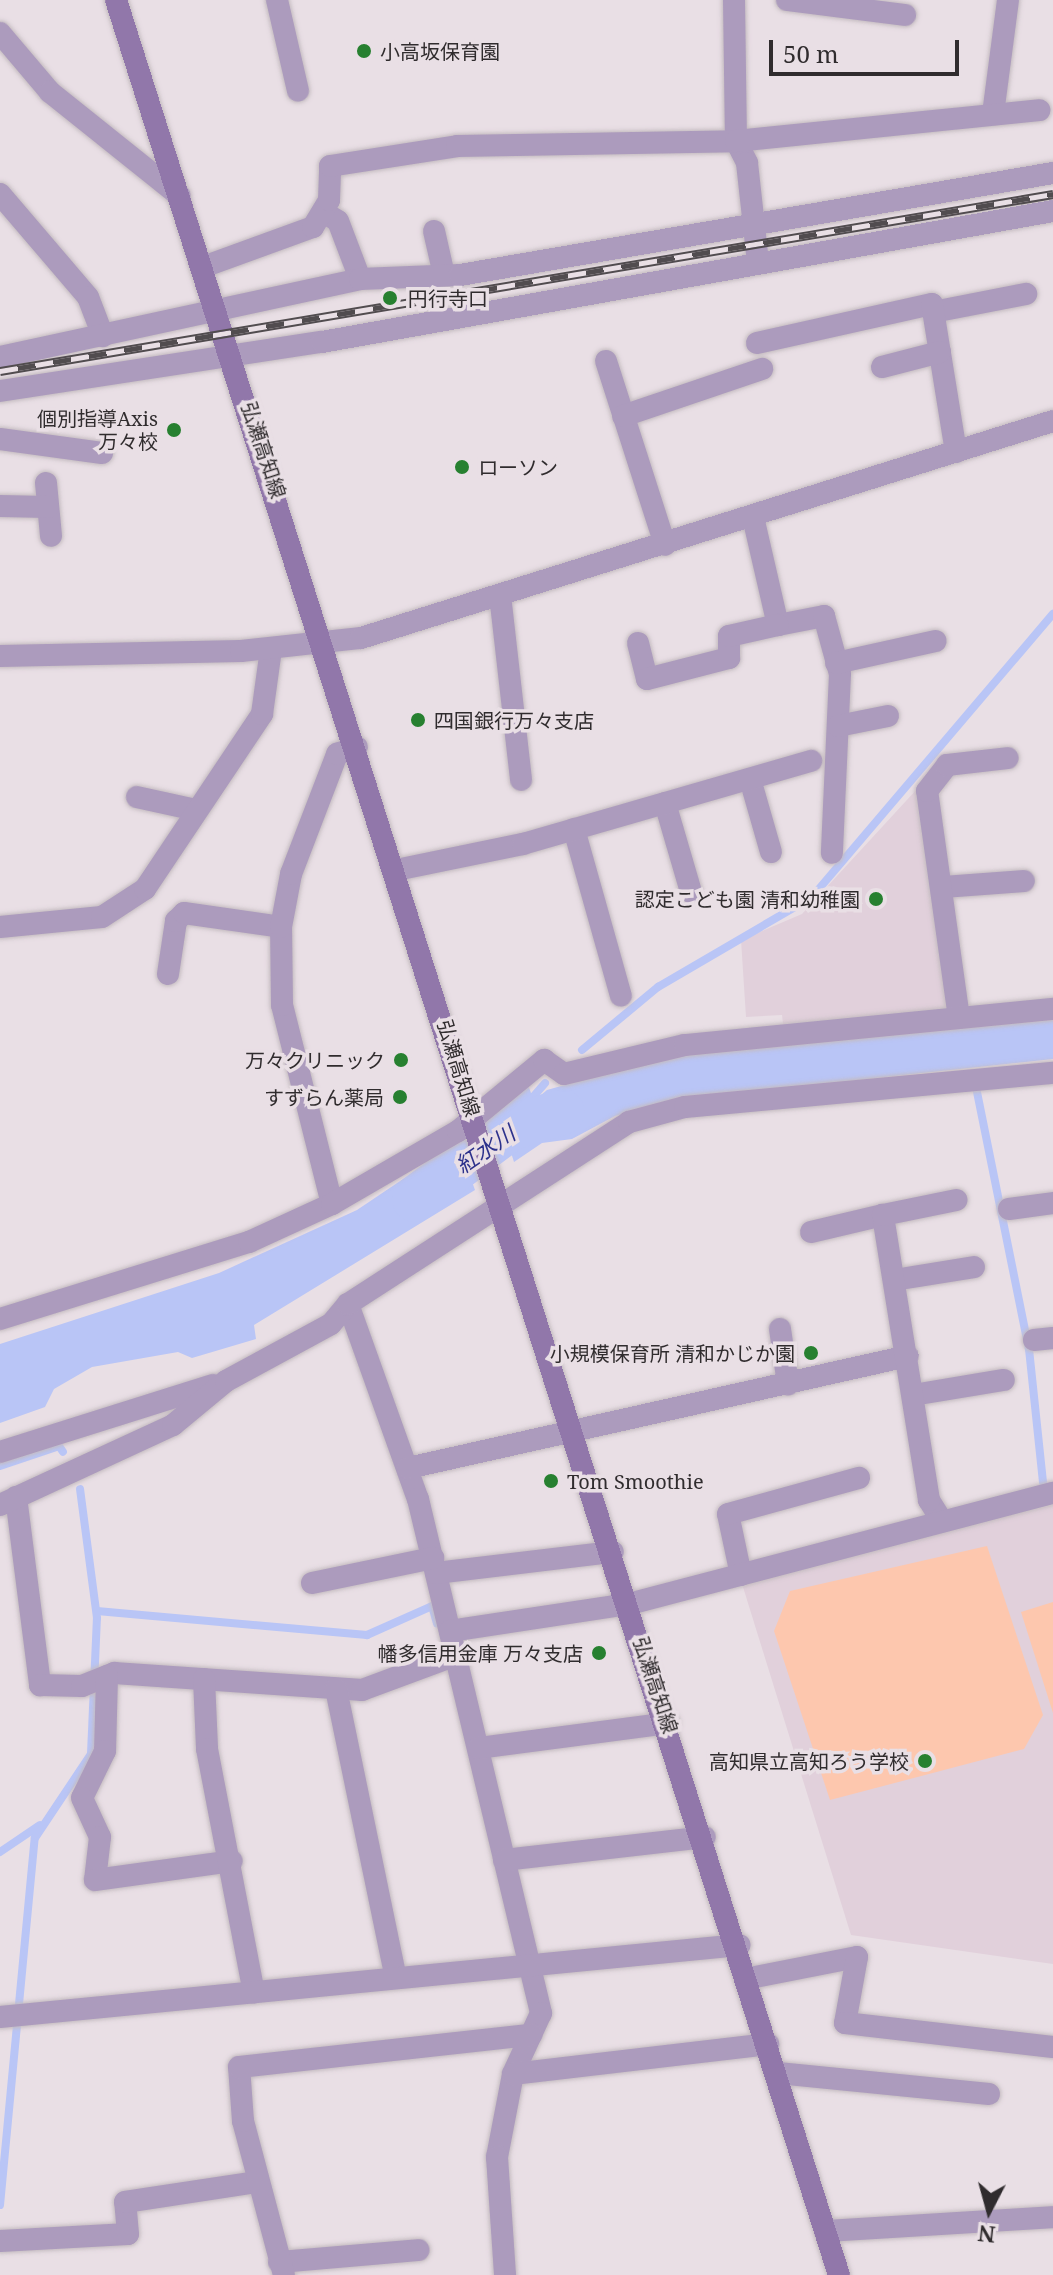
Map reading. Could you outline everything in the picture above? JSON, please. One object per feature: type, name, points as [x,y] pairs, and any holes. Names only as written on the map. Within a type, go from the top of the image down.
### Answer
[{"type":"main road","name":"弘瀬高知線","points":[[116,0],[233,354],[740,1945],[839,2275]]},
{"type":"street","points":[[277,0],[298,91]]},
{"type":"street","points":[[734,0],[736,141],[747,163],[758,262]]},
{"type":"street","points":[[787,0],[905,15]]},
{"type":"street","points":[[993,114],[1008,0]]},
{"type":"street","points":[[0,33],[50,92],[180,196]]},
{"type":"street","points":[[203,267],[313,227],[325,213],[330,166],[457,146],[736,141],[1039,110]]},
{"type":"street","points":[[0,357],[103,336],[217,306],[360,279],[444,275],[1053,173]]},
{"type":"street","points":[[0,194],[88,297],[103,336]]},
{"type":"street","points":[[0,391],[233,354],[1053,211]]},
{"type":"street","points":[[325,213],[338,221],[360,279]]},
{"type":"street","points":[[434,231],[444,275]]},
{"type":"street","points":[[933,312],[1026,294]]},
{"type":"street","points":[[757,343],[932,304],[956,452]]},
{"type":"street","points":[[882,367],[940,352]]},
{"type":"street","points":[[606,361],[665,545]]},
{"type":"street","points":[[623,416],[762,369]]},
{"type":"street","points":[[0,656],[271,649],[324,644],[665,545],[1053,421]]},
{"type":"street","points":[[0,439],[102,453]]},
{"type":"street","points":[[46,483],[51,536]]},
{"type":"street","points":[[0,506],[48,507]]},
{"type":"street","points":[[753,517],[778,625]]},
{"type":"street","points":[[500,595],[521,780]]},
{"type":"street","points":[[638,643],[647,679],[729,658],[729,636],[824,616],[836,663],[838,726],[832,853]]},
{"type":"street","points":[[836,663],[936,641]]},
{"type":"street","points":[[0,927],[116,912],[154,879],[196,810],[262,714],[271,649]]},
{"type":"street","points":[[838,726],[888,716]]},
{"type":"street","points":[[332,1204],[282,1005],[281,927],[291,874],[337,754],[357,747]]},
{"type":"street","points":[[959,1018],[944,887],[927,791],[947,765],[1008,758]]},
{"type":"street","points":[[396,870],[574,829],[811,761]]},
{"type":"street","points":[[750,779],[771,852]]},
{"type":"street","points":[[137,797],[196,810]]},
{"type":"street","points":[[665,803],[691,892]]},
{"type":"street","points":[[574,829],[621,996]]},
{"type":"street","points":[[944,887],[1024,881]]},
{"type":"street","points":[[168,974],[176,921],[184,913],[281,927]]},
{"type":"street","points":[[0,1319],[249,1242],[332,1204],[476,1123],[544,1060],[564,1074],[685,1045],[1053,1009]]},
{"type":"street","points":[[0,1452],[226,1381],[331,1324],[348,1304],[500,1195],[594,1139],[665,1110],[1053,1073]]},
{"type":"street","points":[[811,1232],[956,1200]]},
{"type":"street","points":[[1009,1209],[1053,1203]]},
{"type":"street","points":[[883,1215],[929,1500],[942,1521]]},
{"type":"street","points":[[894,1280],[974,1267]]},
{"type":"street","points":[[348,1304],[408,1468],[479,1748],[541,2013],[513,2074],[496,2171],[505,2275]]},
{"type":"street","points":[[780,1329],[788,1384]]},
{"type":"street","points":[[408,1468],[908,1356]]},
{"type":"street","points":[[913,1395],[1004,1380]]},
{"type":"street","points":[[226,1381],[173,1425],[8,1501],[40,1685],[99,1679],[204,1679],[336,1689],[388,1684],[456,1655]]},
{"type":"street","points":[[741,1575],[728,1514],[859,1478]]},
{"type":"street","points":[[450,1631],[629,1604],[1053,1493]]},
{"type":"street","points":[[312,1583],[434,1566],[613,1552]]},
{"type":"street","points":[[99,1679],[105,1751],[82,1798],[100,1837],[95,1880],[232,1861]]},
{"type":"street","points":[[204,1679],[207,1749],[232,1861],[254,1992]]},
{"type":"street","points":[[336,1689],[395,1975]]},
{"type":"street","points":[[479,1748],[668,1723]]},
{"type":"street","points":[[504,1860],[705,1837]]},
{"type":"street","points":[[14,2017],[115,2000],[254,1992],[395,1975],[740,1945]]},
{"type":"street","points":[[750,1978],[857,1957],[845,2023],[1053,2047]]},
{"type":"street","points":[[418,2250],[281,2268],[258,2182],[239,2067],[531,2035]]},
{"type":"street","points":[[513,2074],[768,2044]]},
{"type":"street","points":[[778,2073],[989,2094]]},
{"type":"street","points":[[0,2241],[128,2234],[125,2202],[258,2182]]},
{"type":"street","points":[[825,2231],[1053,2217]]},
{"type":"shaded area","name":"認定こども園 清和幼稚園","points":[[917,789],[952,1010],[783,1024],[782,1015],[746,1017],[741,940],[802,914]]},
{"type":"shaded area","name":"高知県立高知ろう学校","points":[[1053,1505],[1053,1964],[851,1935],[743,1587],[768,1571]]},
{"type":"shaded area","points":[[987,1546],[1043,1715],[1024,1749],[830,1800],[774,1631],[790,1591]]},
{"type":"shaded area","points":[[1053,1602],[1053,1713],[1021,1612]]},
{"type":"water","points":[[1053,1020],[1053,1059],[690,1098],[615,1116],[572,1139],[542,1143],[514,1162],[497,1109],[528,1085],[534,1101],[547,1090],[670,1055]]},
{"type":"water","points":[[458,1142],[475,1190],[254,1325],[256,1339],[192,1358],[178,1352],[92,1367],[54,1389],[45,1407],[0,1423],[0,1344],[219,1273],[357,1210]]},
{"type":"waterway","points":[[582,1050],[658,987],[812,897],[1053,614]]},
{"type":"waterway","points":[[526,1105],[545,1083]]},
{"type":"waterway","points":[[977,1092],[1029,1349],[1043,1483]]},
{"type":"waterway","name":"紅水川","points":[[415,1199],[510,1128],[562,1112]]},
{"type":"waterway","points":[[0,1466],[59,1446],[63,1452]]},
{"type":"waterway","points":[[0,2205],[35,1838],[91,1754],[97,1618],[80,1489]]},
{"type":"waterway","points":[[97,1611],[367,1635],[432,1606],[437,1623]]},
{"type":"waterway","points":[[0,1852],[40,1825]]},
{"type":"railway","points":[[0,371],[1053,194]]},
{"type":"place","name":"小高坂保育園","points":[[364,51]]},
{"type":"place","name":"円行寺口","points":[[390,298]]},
{"type":"place","name":"個別指導Axis 万々校","points":[[174,430]]},
{"type":"place","name":"ローソン","points":[[462,467]]},
{"type":"place","name":"四国銀行万々支店","points":[[418,720]]},
{"type":"place","name":"認定こども園 清和幼稚園","points":[[876,899]]},
{"type":"place","name":"万々クリニック","points":[[401,1060]]},
{"type":"place","name":"すずらん薬局","points":[[400,1097]]},
{"type":"place","name":"小規模保育所 清和かじか園","points":[[811,1353]]},
{"type":"place","name":"Tom Smoothie","points":[[551,1481]]},
{"type":"place","name":"幡多信用金庫 万々支店","points":[[599,1653]]},
{"type":"place","name":"高知県立高知ろう学校","points":[[925,1761]]}]
